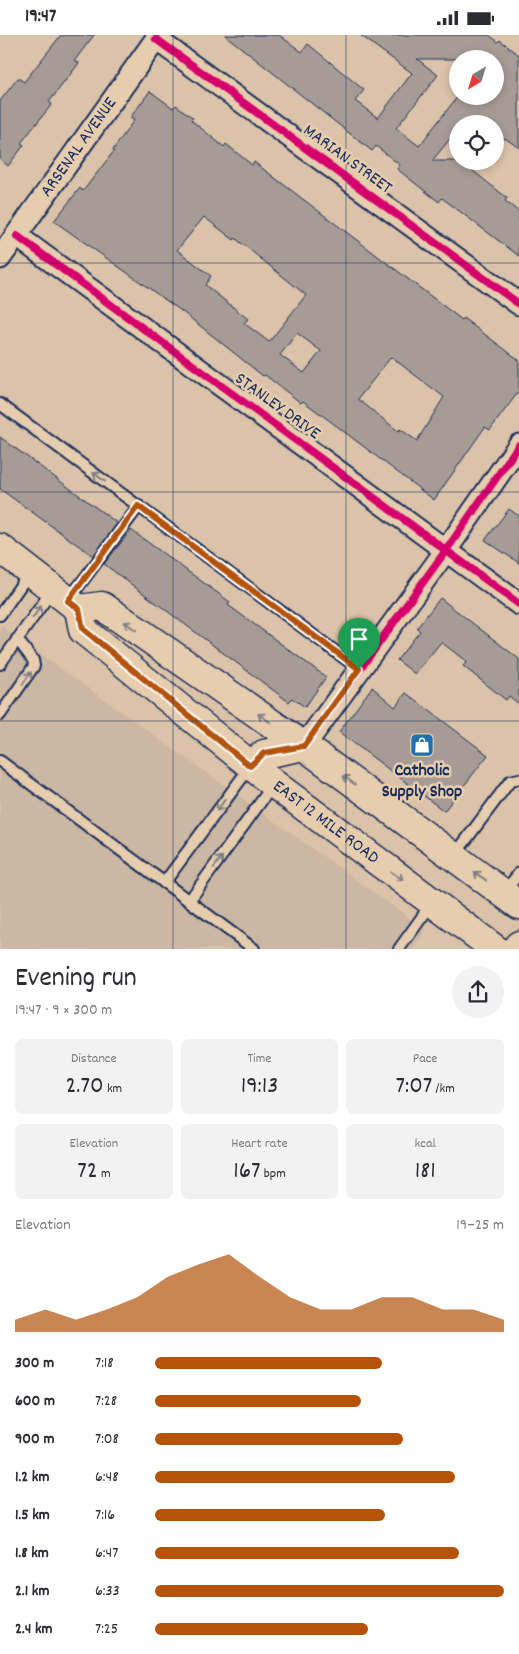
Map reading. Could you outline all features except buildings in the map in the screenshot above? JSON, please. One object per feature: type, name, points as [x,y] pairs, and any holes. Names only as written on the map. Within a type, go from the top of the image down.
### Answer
[{"type":"main road","points":[[0,548],[67,599],[102,607],[304,746],[453,857],[514,891]]},
{"type":"main road","name":"EAST 12 MILE ROAD","points":[[67,599],[83,629],[250,766],[494,949]]},
{"type":"main road","points":[[250,766],[264,753],[304,746]]},
{"type":"main road","points":[[516,949],[519,945]]},
{"type":"street","name":"ARSENAL AVENUE","points":[[0,258],[158,37]]},
{"type":"street","name":"MARIAN STREET","points":[[158,37],[519,304]]},
{"type":"street","name":"STANLEY DRIVE","points":[[17,235],[447,549],[519,604]]},
{"type":"street","points":[[304,746],[447,549],[519,445]]},
{"type":"lane","points":[[1,406],[359,669]]},
{"type":"lane","points":[[0,664],[17,639],[67,599],[138,506]]},
{"type":"lane","points":[[0,615],[30,571]]},
{"type":"lane","points":[[0,715],[3,702],[34,666],[33,660],[17,639]]},
{"type":"lane","points":[[0,761],[254,949]]},
{"type":"lane","points":[[164,883],[250,766]]},
{"type":"lane","points":[[453,857],[510,781],[519,779]]},
{"type":"lane","points":[[189,901],[274,784]]},
{"type":"lane","points":[[400,949],[433,902]]},
{"type":"shaded area","points":[[0,625],[426,930],[413,949],[0,949]]},
{"type":"cycle path","points":[[156,39],[519,304]]},
{"type":"cycle path","points":[[17,236],[519,604]]},
{"type":"cycle path","points":[[304,746],[447,549],[519,445]]},
{"type":"place","name":"Catholic Supply Shop","points":[[422,745]]},
{"type":"route","points":[[138,506],[359,669],[304,746],[272,750],[264,753],[250,766],[83,629],[79,609],[68,601],[138,506]]}]
